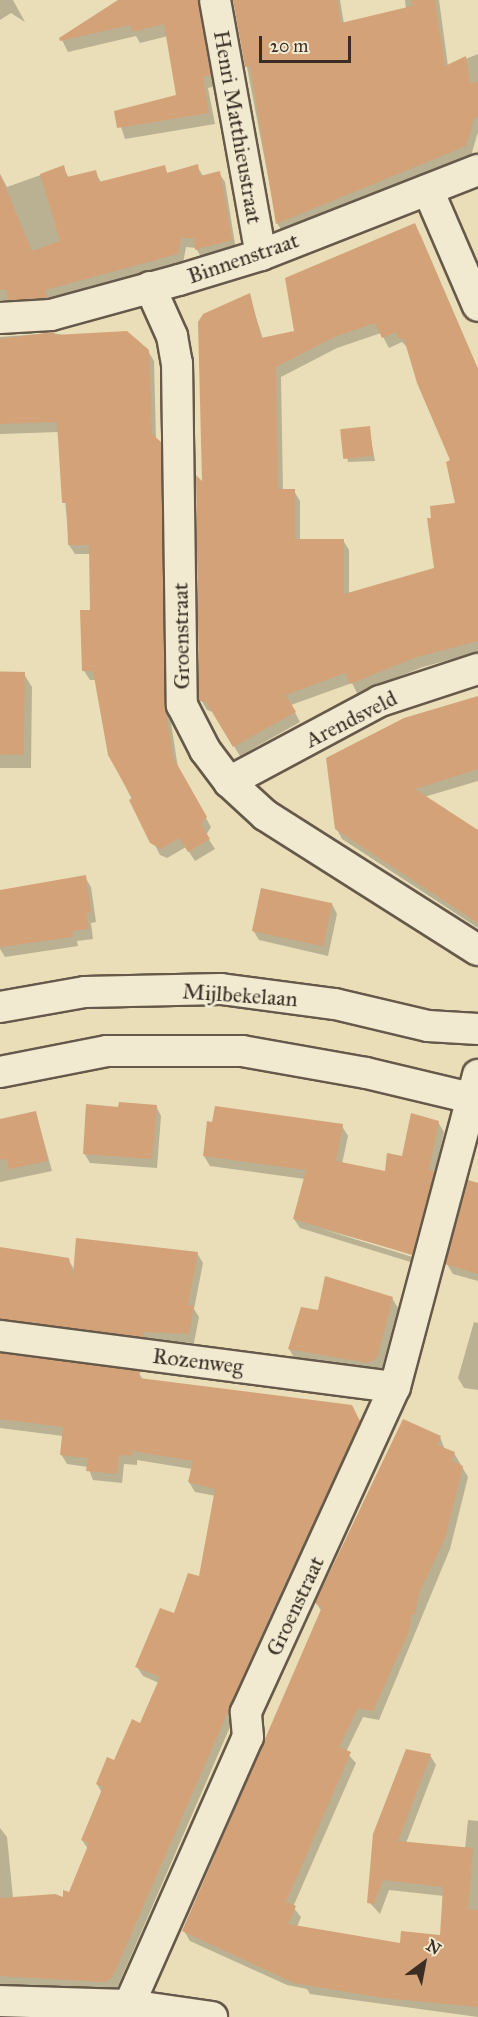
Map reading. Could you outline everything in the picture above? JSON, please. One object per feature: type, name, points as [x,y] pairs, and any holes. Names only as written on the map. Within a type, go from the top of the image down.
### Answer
[{"type":"street","name":"Henri Matthieustraat","points":[[215,0],[261,255]]},
{"type":"street","name":"Binnenstraat","points":[[0,318],[51,315],[261,255],[478,170]]},
{"type":"street","points":[[428,190],[478,306]]},
{"type":"street","name":"Groenstraat","points":[[150,287],[172,336],[177,363],[182,705],[205,750],[229,782],[265,815],[478,950]]},
{"type":"street","name":"Arendsveld","points":[[229,782],[380,701],[478,669]]},
{"type":"street","name":"Mijlbekelaan","points":[[0,1007],[85,992],[220,989],[335,1004],[428,1026],[478,1029]]},
{"type":"street","points":[[0,1072],[107,1051],[242,1051],[366,1073],[475,1086]]},
{"type":"street","name":"Groenstraat","points":[[127,2011],[248,1737],[246,1712],[395,1387],[475,1086]]},
{"type":"street","name":"Rozenweg","points":[[0,1336],[395,1387]]},
{"type":"street","points":[[0,2001],[212,2017]]},
{"type":"building","points":[[118,0],[198,0],[211,75],[203,77],[209,113],[117,128],[114,111],[176,95],[164,24],[132,32],[130,25],[60,41],[59,38]]},
{"type":"building","points":[[233,0],[337,0],[341,23],[412,6],[411,0],[435,0],[445,66],[466,56],[470,84],[478,81],[478,117],[474,118],[466,146],[276,224],[250,66],[245,67]]},
{"type":"building","points":[[198,164],[200,176],[220,171],[232,240],[195,250],[194,238],[181,238],[178,254],[45,290],[47,298],[8,300],[7,290],[0,290],[0,174],[32,251],[60,241],[40,174],[64,165],[67,177],[96,170],[99,182],[165,165],[167,173]]},
{"type":"building","points":[[415,223],[478,369],[478,641],[417,657],[350,684],[345,673],[286,695],[296,712],[233,747],[206,702],[199,701],[196,475],[202,481],[198,322],[203,314],[250,293],[261,338],[294,331],[285,278]],"holes":[[[375,323],[382,338],[396,332],[399,339],[404,339],[417,383],[450,460],[446,462],[455,503],[430,506],[431,518],[427,518],[434,568],[344,594],[344,539],[295,539],[295,489],[278,489],[276,367],[332,338]]]},
{"type":"building","points":[[127,331],[149,350],[152,434],[161,442],[165,706],[173,757],[207,817],[201,824],[210,839],[188,852],[179,838],[161,849],[150,843],[129,800],[132,798],[108,755],[93,671],[82,671],[80,610],[90,610],[89,545],[68,545],[67,503],[62,503],[57,422],[0,424],[0,339],[54,332],[55,335]]},
{"type":"building","points":[[370,426],[373,456],[343,459],[340,429]]},
{"type":"building","points":[[0,672],[25,672],[24,755],[0,755]]},
{"type":"building","points":[[478,696],[478,769],[415,789],[478,830],[478,923],[335,829],[326,758],[404,718]]},
{"type":"building","points":[[86,875],[91,912],[87,913],[89,929],[73,931],[73,937],[0,947],[0,890]]},
{"type":"building","points":[[261,888],[332,903],[323,946],[252,931]]},
{"type":"building","points":[[119,1102],[157,1105],[152,1159],[83,1154],[86,1104],[118,1107]]},
{"type":"building","points":[[215,1106],[343,1124],[336,1161],[385,1171],[387,1153],[402,1156],[411,1113],[439,1121],[429,1170],[435,1171],[412,1255],[293,1219],[306,1170],[203,1156],[207,1121],[212,1122]]},
{"type":"building","points":[[36,1111],[48,1161],[9,1169],[7,1159],[0,1160],[0,1119]]},
{"type":"building","points":[[468,1180],[478,1183],[478,1274],[445,1264]]},
{"type":"building","points":[[76,1238],[198,1252],[188,1305],[194,1306],[189,1334],[144,1332],[144,1337],[0,1319],[0,1247],[69,1258],[73,1275]]},
{"type":"building","points":[[325,1276],[393,1297],[377,1358],[368,1363],[288,1349],[301,1307],[318,1310]]},
{"type":"building","points":[[0,1353],[140,1371],[139,1378],[352,1405],[360,1421],[268,1620],[112,1978],[105,1982],[0,1976],[0,1898],[55,1894],[63,1897],[63,1890],[69,1892],[89,1843],[81,1840],[103,1787],[96,1784],[107,1757],[114,1760],[132,1719],[140,1723],[160,1677],[135,1667],[160,1608],[174,1613],[188,1573],[199,1576],[215,1489],[188,1482],[193,1461],[132,1451],[132,1456],[119,1455],[117,1474],[86,1471],[88,1458],[60,1455],[63,1427],[0,1419]]},
{"type":"building","points":[[403,1419],[441,1436],[437,1445],[455,1452],[452,1461],[463,1466],[445,1538],[419,1593],[415,1615],[411,1615],[409,1631],[373,1711],[358,1708],[339,1747],[351,1752],[286,1902],[296,1906],[288,1924],[400,1943],[401,1931],[440,1935],[443,1887],[383,1880],[374,1904],[367,1903],[373,1834],[406,1749],[431,1754],[398,1841],[473,1848],[468,1909],[478,1910],[478,2007],[384,1998],[294,1983],[182,1931],[322,1607],[315,1603]]}]
